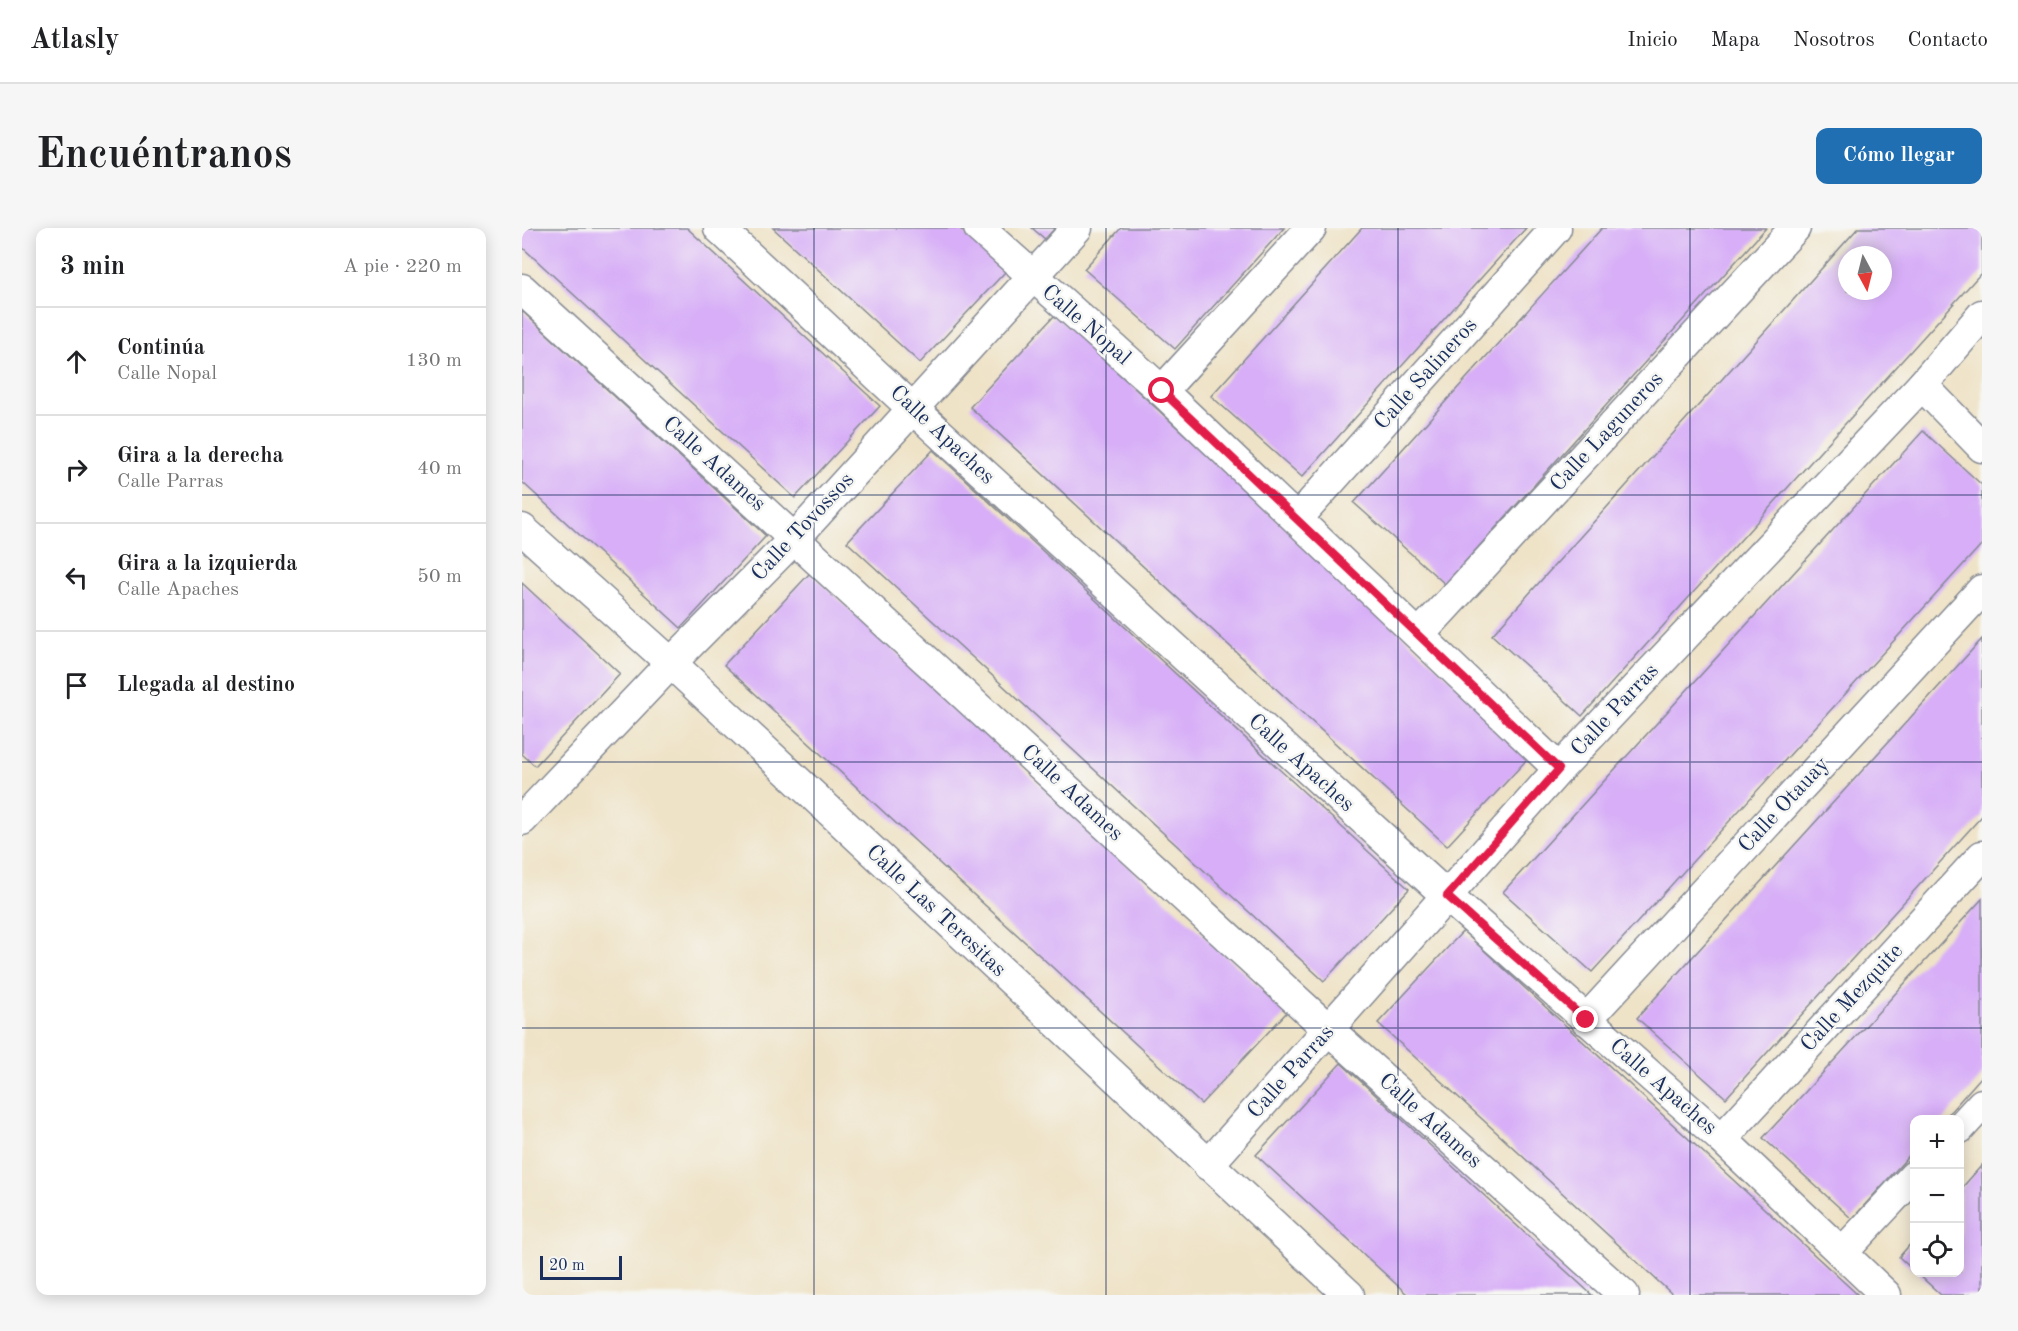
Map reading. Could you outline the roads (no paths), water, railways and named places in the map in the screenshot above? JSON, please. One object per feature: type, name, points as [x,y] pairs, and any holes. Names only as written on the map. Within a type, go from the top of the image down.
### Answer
[{"type":"street","name":"Calle Apaches","points":[[719,228],[912,408],[1447,896],[1722,1139],[1886,1295]]},
{"type":"street","name":"Calle Nopal","points":[[979,228],[1031,277],[1162,391],[1559,769]]},
{"type":"street","name":"Calle Tovossos","points":[[525,811],[796,537],[1077,228]]},
{"type":"street","points":[[1162,391],[1311,228]]},
{"type":"street","name":"Calle Salineros","points":[[1297,519],[1556,228]]},
{"type":"street","name":"Calle Laguneros","points":[[1419,635],[1795,228]]},
{"type":"street","name":"Calle Adames","points":[[522,289],[796,537],[1328,1029],[1624,1295]]},
{"type":"street","name":"Calle Parras","points":[[1208,1165],[1559,769],[1922,385],[1982,315]]},
{"type":"street","points":[[1922,385],[1982,447]]},
{"type":"street","name":"Calle Las Teresitas","points":[[522,529],[671,663],[1349,1295]]},
{"type":"street","name":"Calle Otauay","points":[[1586,1020],[1982,590]]},
{"type":"street","name":"Calle Mezquite","points":[[1722,1139],[1982,856]]},
{"type":"street","points":[[1964,1123],[1982,1104]]},
{"type":"street","points":[[1842,1253],[1910,1180]]}]
